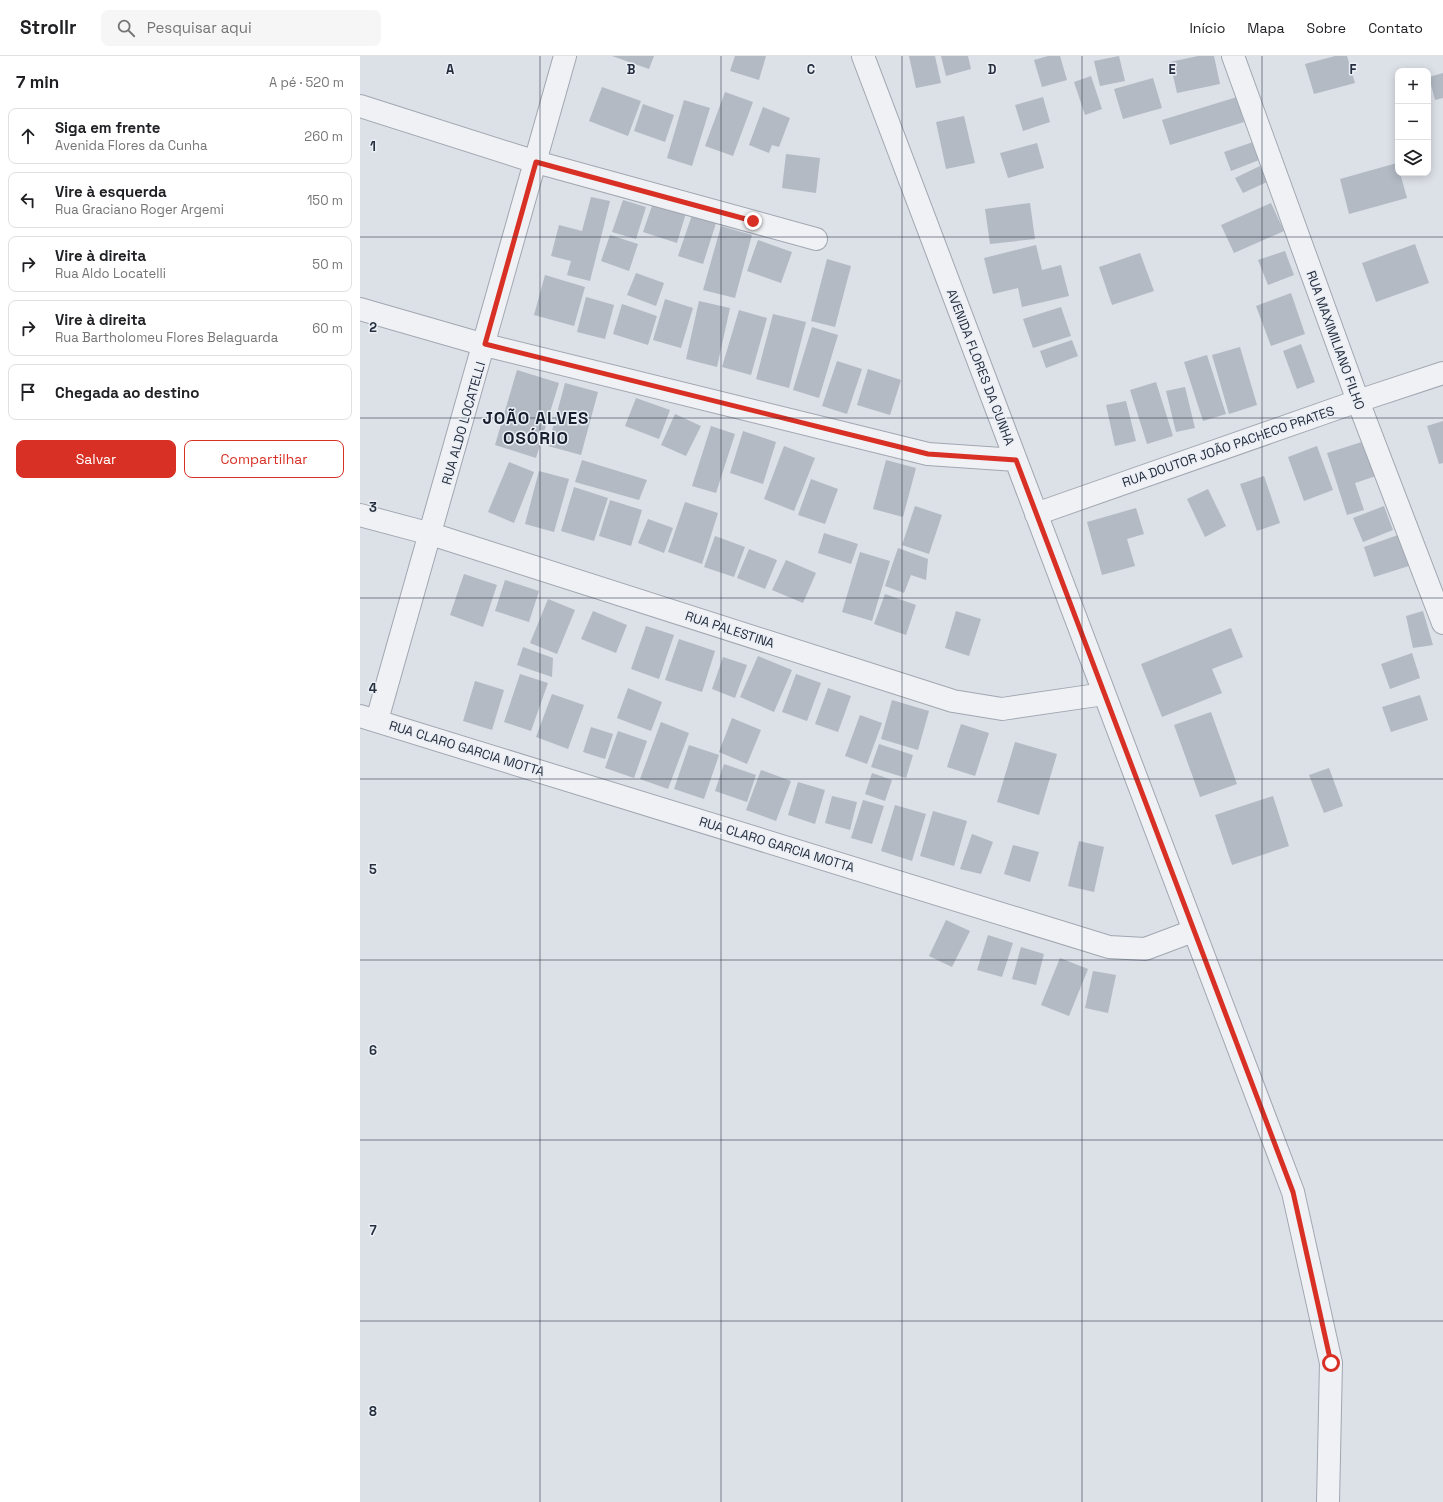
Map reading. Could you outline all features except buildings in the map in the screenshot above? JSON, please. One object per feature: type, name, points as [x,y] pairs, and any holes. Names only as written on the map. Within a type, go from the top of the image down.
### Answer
[{"type":"street","name":"RUA ALDO LOCATELLI","points":[[369,718],[431,534],[565,56]]},
{"type":"street","name":"AVENIDA FLORES DA CUNHA","points":[[863,56],[1293,1192],[1331,1363],[1328,1502]]},
{"type":"street","name":"RUA MAXIMILIANO FILHO","points":[[1233,56],[1358,401],[1443,623]]},
{"type":"street","points":[[360,106],[536,162],[816,240]]},
{"type":"street","points":[[360,309],[485,344],[928,454],[1016,460]]},
{"type":"street","name":"RUA DOUTOR JOÃO PACHECO PRATES","points":[[1036,514],[1358,401],[1443,373]]},
{"type":"street","name":"RUA PALESTINA","points":[[360,515],[431,534],[954,701],[1002,709],[1104,694]]},
{"type":"street","name":"RUA CLARO GARCIA MOTTA","points":[[369,718],[1109,947],[1145,949],[1193,931]]},
{"type":"district","name":"JOÃO ALVES OSÓRIO","points":[[536,428]]},
{"type":"route","points":[[753,221],[536,162],[485,344],[928,454],[1016,460],[1293,1192],[1331,1363]]}]
